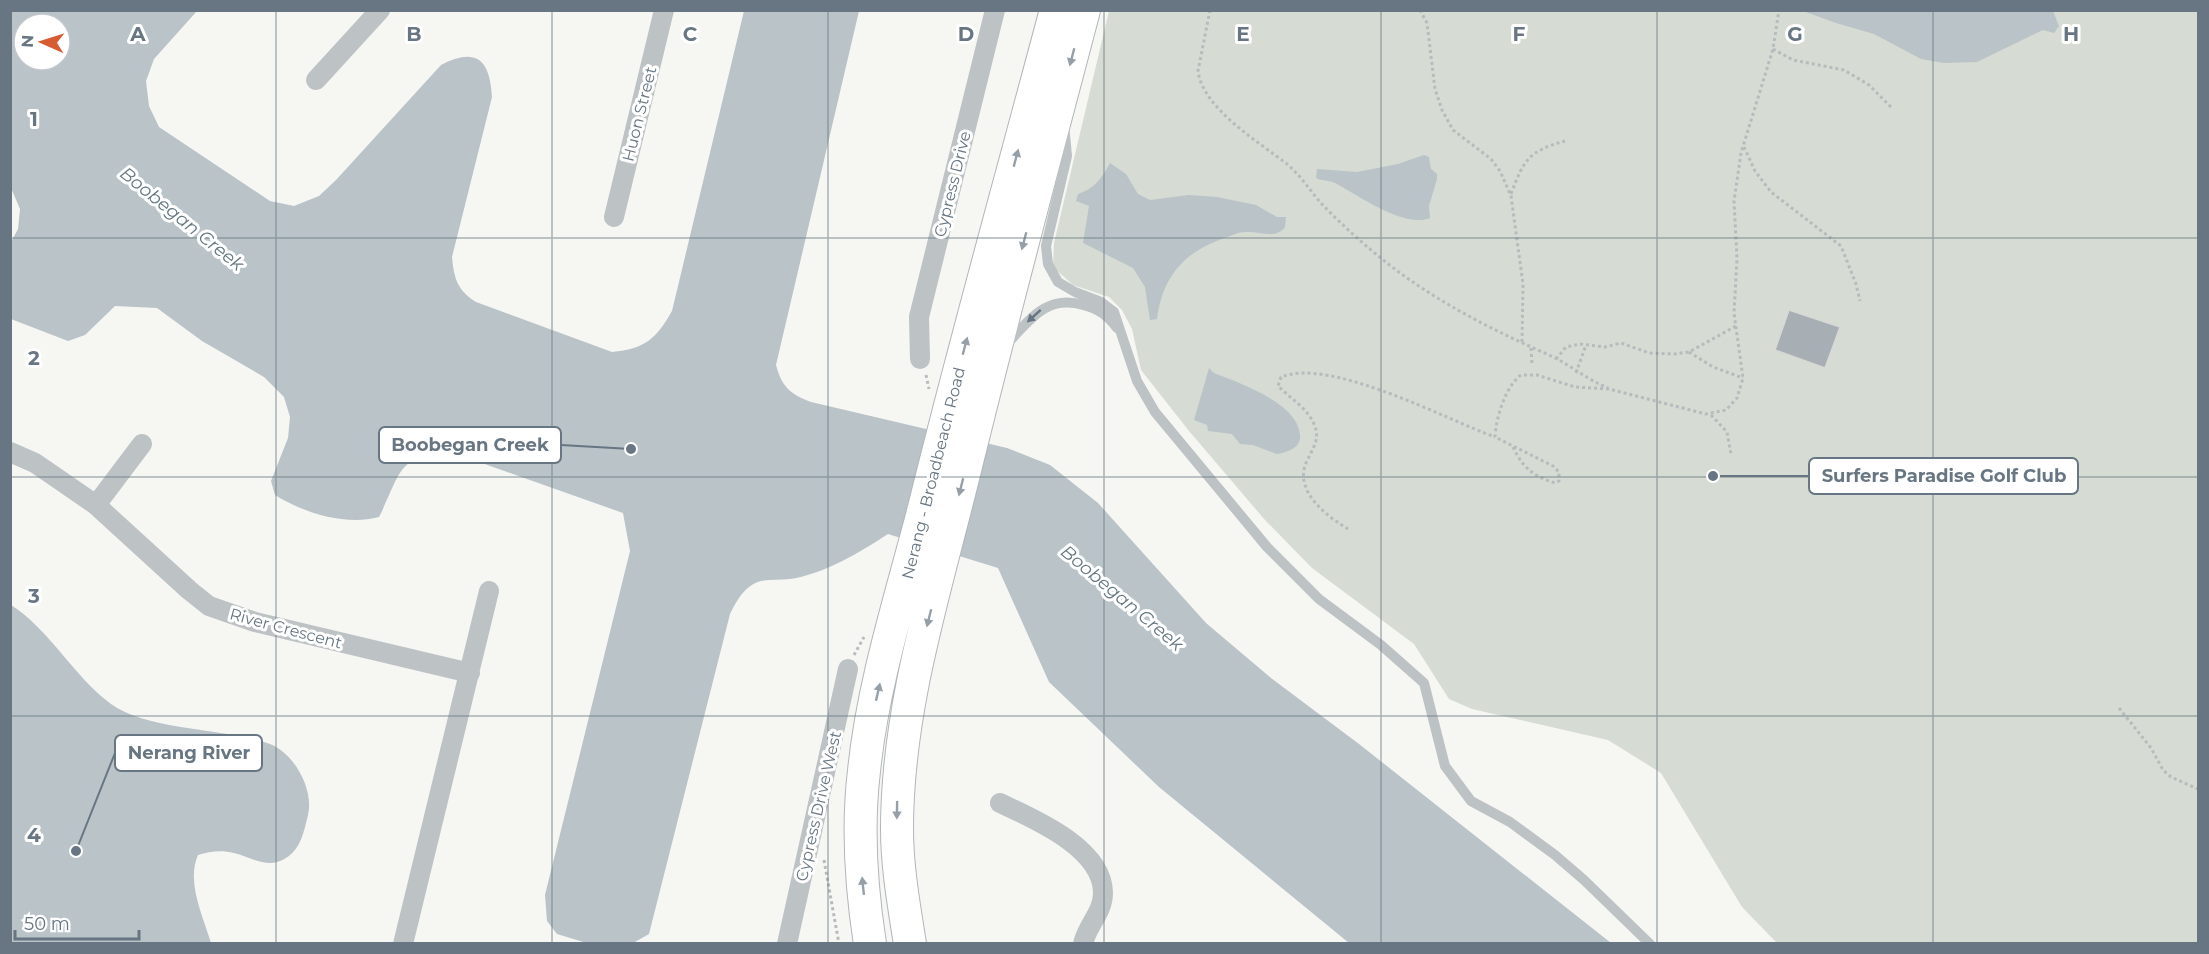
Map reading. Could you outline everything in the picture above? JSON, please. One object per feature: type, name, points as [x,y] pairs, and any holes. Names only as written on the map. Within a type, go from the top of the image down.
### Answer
[{"type":"main road","name":"Nerang - Broadbeach Road","points":[[870,944],[861,872],[864,770],[876,697],[945,423],[1056,10]]},
{"type":"main road","name":"Nerang - Broadbeach Road","points":[[910,944],[898,855],[900,764],[906,714],[975,430],[1084,10]]},
{"type":"street","points":[[316,80],[380,10]]},
{"type":"street","name":"Huon Street","points":[[614,217],[664,10]]},
{"type":"street","name":"Cypress Drive","points":[[920,359],[919,317],[995,10]]},
{"type":"street","points":[[96,505],[142,444]]},
{"type":"street","name":"River Crescent","points":[[10,452],[34,464],[96,505],[209,606],[255,622],[470,673]]},
{"type":"street","points":[[403,944],[489,591]]},
{"type":"street","name":"Cypress Drive West","points":[[787,944],[849,669]]},
{"type":"street","points":[[1000,803],[1059,831],[1093,864],[1103,892],[1100,910],[1085,932],[1083,944]]},
{"type":"lane","points":[[1060,103],[1068,148],[1046,246],[1048,264],[1058,282],[1108,306],[1117,317],[1137,381],[1155,412],[1267,547],[1319,599],[1381,645],[1424,683],[1445,766],[1471,801],[1509,822],[1555,855],[1584,879],[1650,944]]},
{"type":"lane","points":[[1051,304],[1058,282]]},
{"type":"lane","points":[[994,359],[1031,317],[1051,304],[1072,302],[1087,306],[1109,318],[1121,333]]},
{"type":"path","points":[[1210,10],[1198,71],[1203,88],[1244,132],[1295,171],[1322,204],[1390,265],[1447,306],[1556,359],[1576,373],[1610,389]]},
{"type":"path","points":[[1420,10],[1427,23],[1435,89],[1442,110],[1452,130],[1491,159],[1500,171],[1510,196],[1523,284],[1522,343]]},
{"type":"path","points":[[1496,437],[1497,420],[1502,407],[1510,388],[1521,375],[1537,375],[1575,387],[1610,389],[1710,414],[1726,410],[1741,392],[1743,378],[1736,326],[1734,201],[1743,146],[1773,49],[1779,10]]},
{"type":"path","points":[[1773,49],[1793,60],[1844,70],[1869,85],[1892,108]]},
{"type":"path","points":[[1510,196],[1525,164],[1538,149],[1565,141]]},
{"type":"path","points":[[1743,146],[1755,171],[1771,192],[1830,235],[1840,246],[1857,284],[1860,301]]},
{"type":"path","points":[[1556,359],[1566,347],[1586,345],[1605,347],[1621,343],[1649,353],[1689,352],[1736,326]]},
{"type":"path","points":[[1576,373],[1586,345]]},
{"type":"path","points":[[1530,348],[1532,364]]},
{"type":"path","points":[[1689,352],[1713,367],[1743,378]]},
{"type":"path","points":[[920,359],[929,382],[929,393]]},
{"type":"path","points":[[1348,529],[1320,510],[1309,491],[1304,469],[1316,445],[1316,433],[1311,419],[1278,386],[1281,377],[1310,372],[1342,378],[1496,437],[1553,466],[1559,472],[1559,481],[1556,483],[1535,475],[1521,464],[1513,447]]},
{"type":"path","points":[[1710,414],[1727,432],[1731,454]]},
{"type":"path","points":[[2119,708],[2142,736],[2163,770],[2171,777],[2199,789]]},
{"type":"path","points":[[808,846],[825,861],[839,944]]},
{"type":"shaded area","points":[[1109,11],[2198,11],[2198,943],[1777,943],[1742,907],[1661,773],[1608,740],[1472,709],[1449,699],[1414,644],[1312,568],[1265,520],[1189,431],[1141,370],[1132,329],[1122,310],[1109,297],[1073,285],[1053,267],[1054,243]]},
{"type":"water","points":[[11,11],[197,11],[154,59],[146,81],[149,106],[159,127],[270,201],[294,206],[319,196],[336,180],[441,65],[463,57],[472,57],[484,65],[488,73],[492,97],[452,257],[458,283],[476,302],[612,352],[623,351],[648,341],[661,329],[672,311],[744,11],[859,11],[776,365],[788,389],[811,402],[1007,448],[1050,465],[1098,503],[1206,623],[1271,678],[1359,744],[1611,943],[1349,943],[1159,787],[1049,682],[998,568],[888,534],[816,573],[790,579],[758,582],[743,593],[730,614],[649,934],[633,943],[590,944],[557,934],[547,921],[545,895],[630,551],[623,513],[451,452],[420,457],[403,469],[379,517],[339,519],[312,512],[286,501],[275,495],[271,481],[288,438],[290,417],[284,397],[264,377],[202,341],[157,308],[115,306],[85,335],[68,341],[11,319],[11,242],[18,229],[20,209],[11,188]]},
{"type":"water","points":[[1803,11],[2053,11],[2059,26],[2054,33],[2043,30],[1977,62],[1944,63],[1921,59],[1874,34]]},
{"type":"water","points":[[1424,155],[1429,157],[1431,169],[1437,174],[1429,206],[1430,218],[1408,219],[1394,215],[1335,183],[1316,178],[1317,169],[1357,172],[1398,164]]},
{"type":"water","points":[[1110,163],[1126,174],[1138,194],[1150,200],[1189,195],[1217,197],[1256,205],[1277,217],[1286,217],[1285,227],[1272,234],[1243,232],[1236,234],[1194,253],[1184,261],[1169,280],[1157,319],[1150,320],[1145,287],[1133,268],[1083,243],[1089,206],[1076,201],[1078,194],[1097,182]]},
{"type":"water","points":[[1209,368],[1214,373],[1238,382],[1279,404],[1297,424],[1300,436],[1298,444],[1289,451],[1277,454],[1253,445],[1240,444],[1232,434],[1208,431],[1207,425],[1194,420]]},
{"type":"water","points":[[11,605],[38,627],[86,681],[111,704],[145,719],[270,744],[287,756],[301,774],[308,795],[308,815],[301,839],[295,850],[286,858],[266,863],[225,851],[198,855],[194,876],[195,888],[211,943],[11,943]]},
{"type":"building","points":[[1789,310],[1840,327],[1825,368],[1775,350]]},
{"type":"place","name":"Boobegan Creek","points":[[631,449]]},
{"type":"place","name":"Surfers Paradise Golf Club","points":[[1713,476]]},
{"type":"place","name":"Nerang River","points":[[76,851]]}]
